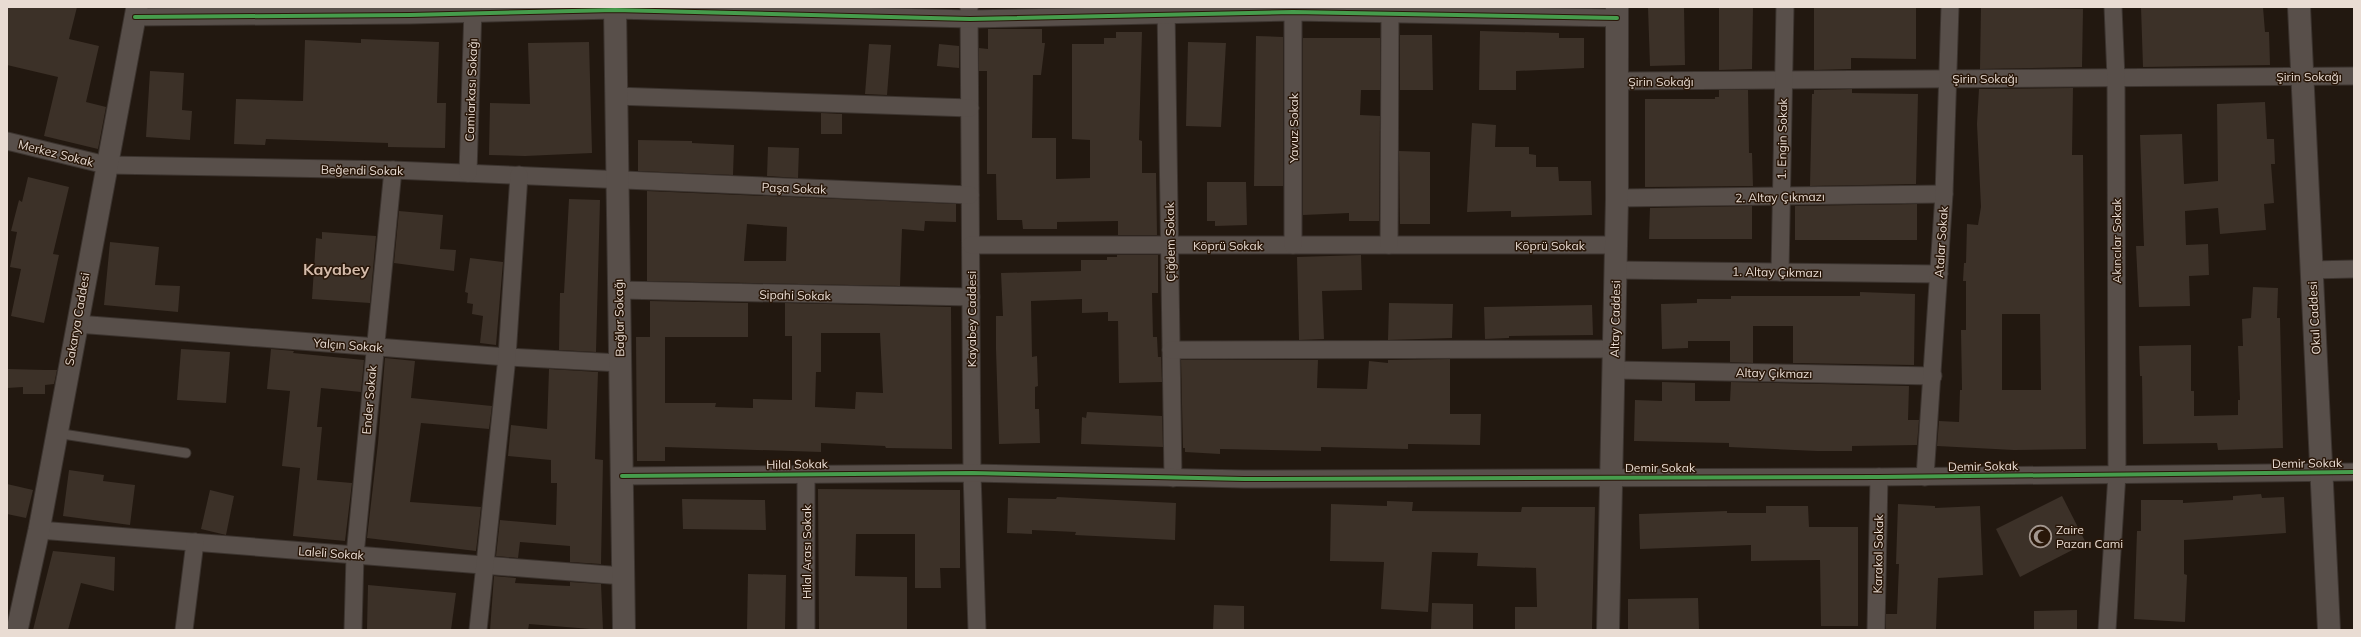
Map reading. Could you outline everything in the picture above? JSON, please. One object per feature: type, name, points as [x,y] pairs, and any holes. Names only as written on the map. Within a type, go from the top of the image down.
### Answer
[{"type":"main road","name":"Okul Caddesi","points":[[2299,7],[2301,76],[2322,472],[2328,630]]},
{"type":"main road","name":"Bağlar Sokağı","points":[[615,9],[615,96],[624,630]]},
{"type":"main road","name":"Altay Caddesi","points":[[1608,630],[1613,477],[1617,198],[1616,12]]},
{"type":"street","name":"1. Engin Sokak","points":[[1780,272],[1785,7]]},
{"type":"street","name":"Atalar Sokak","points":[[1925,477],[1933,376],[1944,194],[1950,7]]},
{"type":"street","name":"Akıncılar Sokak","points":[[2107,630],[2117,474],[2116,78],[2113,7]]},
{"type":"street","points":[[136,12],[615,9],[970,13],[1293,9],[1390,15],[1616,12]]},
{"type":"street","name":"Yavuz Sokak","points":[[1293,9],[1293,245]]},
{"type":"street","name":"Camiarkası Sokağı","points":[[468,173],[473,10]]},
{"type":"street","name":"Çiğdem Sokak","points":[[1166,11],[1173,478]]},
{"type":"street","name":"Sakarya Caddesi","points":[[17,630],[39,530],[76,324],[136,12]]},
{"type":"street","name":"Kayabey Caddesi","points":[[970,13],[972,473],[977,630]]},
{"type":"street","points":[[1389,245],[1390,15]]},
{"type":"street","name":"Şirin Sokağı","points":[[1617,81],[2354,76]]},
{"type":"street","points":[[615,96],[970,108]]},
{"type":"street","name":"Merkez Sokak","points":[[7,142],[106,165]]},
{"type":"street","name":"Beğendi Sokak","points":[[106,165],[393,170],[617,181]]},
{"type":"street","name":"Ender Sokak","points":[[354,630],[355,555],[374,348],[393,170]]},
{"type":"street","points":[[478,630],[507,357],[519,175]]},
{"type":"street","name":"Paşa Sokak","points":[[617,181],[970,196]]},
{"type":"street","name":"2. Altay Çıkmazı","points":[[1617,198],[1944,194]]},
{"type":"street","name":"Köprü Sokak","points":[[971,245],[1616,245]]},
{"type":"street","points":[[2311,270],[2354,269]]},
{"type":"street","name":"1. Altay Çıkmazı","points":[[1615,270],[1939,274]]},
{"type":"street","name":"Sipahi Sokak","points":[[619,290],[971,298]]},
{"type":"street","name":"Yalçın Sokak","points":[[76,324],[374,348],[620,363]]},
{"type":"street","name":"Altay Çıkmazı","points":[[1171,350],[1614,359],[1933,376]]},
{"type":"street","name":"Demir Sokak","points":[[1173,478],[1925,477],[2354,472]]},
{"type":"street","name":"Hilal Sokak","points":[[622,476],[972,473],[1173,478]]},
{"type":"street","name":"Hilal Arası Sokak","points":[[806,474],[806,630]]},
{"type":"street","name":"Karakol Sokak","points":[[1876,630],[1879,477]]},
{"type":"street","name":"Laleli Sokak","points":[[39,530],[623,576]]},
{"type":"street","points":[[184,630],[195,542]]},
{"type":"lane","points":[[56,433],[186,453]]},
{"type":"building","points":[[7,7],[77,7],[69,39],[99,46],[86,102],[106,107],[98,149],[44,136],[58,77],[7,65]]},
{"type":"building","points":[[1648,7],[1684,7],[1685,65],[1650,66]]},
{"type":"building","points":[[1719,7],[1753,7],[1752,69],[1719,70]]},
{"type":"building","points":[[1814,7],[1916,7],[1916,59],[1851,58],[1851,69],[1814,70]]},
{"type":"building","points":[[1981,7],[2083,9],[2082,67],[1980,69]]},
{"type":"building","points":[[2141,7],[2263,7],[2265,32],[2269,32],[2270,65],[2143,67]]},
{"type":"building","points":[[988,29],[1042,29],[1042,43],[1045,43],[1041,75],[1033,75],[1032,138],[1056,138],[1056,179],[1090,178],[1090,140],[1072,139],[1072,44],[1104,44],[1104,38],[1116,38],[1116,32],[1142,32],[1139,140],[1142,141],[1142,173],[1156,173],[1157,235],[1118,235],[1118,221],[1057,222],[1057,229],[1023,229],[1022,220],[997,220],[996,174],[987,174],[987,71],[979,71],[979,48],[988,49]]},
{"type":"building","points":[[1480,31],[1559,33],[1559,38],[1584,38],[1584,68],[1516,71],[1516,90],[1479,90]]},
{"type":"building","points":[[1400,35],[1432,35],[1433,90],[1400,90]]},
{"type":"building","points":[[1256,36],[1283,37],[1283,186],[1254,186]]},
{"type":"building","points":[[1303,38],[1380,38],[1380,90],[1361,90],[1360,115],[1380,116],[1379,221],[1349,221],[1349,213],[1303,215]]},
{"type":"building","points":[[361,39],[439,42],[437,103],[446,103],[445,148],[388,147],[388,143],[266,139],[265,145],[234,144],[236,99],[303,101],[305,40],[361,43]]},
{"type":"building","points":[[589,42],[592,153],[525,156],[489,155],[490,103],[530,104],[528,43]]},
{"type":"building","points":[[1188,42],[1226,43],[1221,127],[1186,126]]},
{"type":"building","points":[[869,44],[891,45],[887,95],[865,94]]},
{"type":"building","points":[[939,44],[959,46],[959,68],[937,66]]},
{"type":"building","points":[[150,71],[184,73],[182,110],[192,111],[190,140],[146,137]]},
{"type":"building","points":[[2073,88],[2072,155],[2083,155],[2086,449],[2014,450],[1937,446],[1939,421],[1959,422],[1960,390],[1962,390],[1961,330],[1966,330],[1966,281],[1963,281],[1964,263],[1966,263],[1967,224],[1978,225],[1981,207],[1977,124],[1979,89]],"holes":[[[2002,314],[2040,314],[2041,390],[2002,390]]]},
{"type":"building","points":[[1852,89],[1852,93],[1918,94],[1916,184],[1810,186],[1812,94],[1814,94],[1814,90]]},
{"type":"building","points":[[1719,90],[1748,90],[1749,153],[1752,153],[1753,186],[1645,187],[1645,99],[1715,99],[1715,97],[1719,97]]},
{"type":"building","points":[[2265,102],[2267,139],[2274,139],[2275,164],[2271,164],[2274,203],[2264,204],[2266,230],[2220,234],[2218,208],[2185,211],[2186,245],[2208,244],[2209,275],[2189,276],[2190,306],[2139,307],[2136,246],[2144,246],[2140,135],[2182,134],[2184,184],[2218,181],[2217,104]]},
{"type":"building","points":[[821,113],[842,114],[842,134],[821,134]]},
{"type":"building","points":[[1472,123],[1496,125],[1495,147],[1529,147],[1529,154],[1536,155],[1536,167],[1558,167],[1559,181],[1591,181],[1592,215],[1511,217],[1511,211],[1467,212]]},
{"type":"building","points":[[638,140],[692,141],[692,143],[734,145],[733,175],[638,171]]},
{"type":"building","points":[[768,147],[799,148],[798,178],[767,176]]},
{"type":"building","points":[[1399,151],[1430,152],[1430,224],[1400,224]]},
{"type":"building","points":[[28,177],[69,187],[53,254],[59,255],[44,323],[11,316],[21,269],[10,267],[17,232],[11,231],[19,200],[22,202]]},
{"type":"building","points":[[1207,182],[1246,182],[1247,225],[1215,226],[1215,221],[1207,221]]},
{"type":"building","points":[[647,191],[956,204],[956,222],[925,221],[924,231],[902,229],[900,286],[647,281]],"holes":[[[747,224],[787,227],[786,261],[744,261]]]},
{"type":"building","points":[[569,199],[600,200],[596,352],[559,350],[560,293],[564,293]]},
{"type":"building","points":[[1917,204],[1917,240],[1795,240],[1795,206]]},
{"type":"building","points":[[1752,206],[1752,239],[1649,239],[1650,208]]},
{"type":"building","points":[[399,211],[443,215],[440,249],[456,250],[454,271],[394,263]]},
{"type":"building","points":[[322,232],[376,236],[370,303],[312,299],[316,238],[322,239]]},
{"type":"building","points":[[110,242],[159,247],[155,285],[180,286],[178,312],[104,305]]},
{"type":"building","points":[[1117,255],[1158,255],[1158,293],[1152,293],[1153,337],[1157,337],[1158,357],[1161,357],[1162,382],[1119,383],[1118,321],[1108,321],[1108,312],[1082,313],[1082,299],[1031,301],[1032,357],[1037,356],[1038,386],[1035,387],[1035,409],[1039,409],[1040,443],[999,444],[996,316],[1003,316],[1001,273],[1081,271],[1081,260],[1107,260],[1107,257],[1117,257]]},
{"type":"building","points":[[1361,255],[1362,290],[1322,291],[1324,339],[1299,340],[1297,257]]},
{"type":"building","points":[[470,258],[503,262],[496,345],[480,343],[483,316],[472,314],[473,304],[467,303],[468,293],[465,292]]},
{"type":"building","points":[[2253,287],[2278,288],[2277,318],[2280,318],[2283,448],[2218,450],[2217,443],[2143,444],[2142,376],[2140,376],[2139,346],[2191,345],[2191,391],[2194,391],[2194,416],[2238,415],[2238,400],[2240,400],[2238,346],[2243,346],[2242,319],[2251,318]]},
{"type":"building","points":[[1860,292],[1915,294],[1914,365],[1793,363],[1793,326],[1753,326],[1753,363],[1730,362],[1730,341],[1688,341],[1688,348],[1662,349],[1661,304],[1697,303],[1697,299],[1731,299],[1731,296],[1860,296]]},
{"type":"building","points":[[650,301],[748,303],[748,337],[665,337],[665,403],[716,403],[715,407],[753,408],[753,399],[792,400],[792,336],[785,336],[785,303],[951,307],[952,449],[886,448],[885,446],[821,443],[821,452],[665,447],[665,461],[637,461],[636,337],[650,337]],"holes":[[[821,333],[880,333],[883,393],[856,392],[855,409],[815,407],[816,372],[821,372]]]},
{"type":"building","points":[[1389,303],[1453,304],[1452,338],[1388,340]]},
{"type":"building","points":[[1592,305],[1593,335],[1509,336],[1509,338],[1485,339],[1484,307]]},
{"type":"building","points":[[181,349],[230,352],[226,403],[177,400]]},
{"type":"building","points":[[271,349],[294,351],[293,353],[364,360],[361,392],[321,388],[317,427],[322,427],[317,480],[352,483],[345,541],[293,536],[300,468],[282,466],[290,391],[267,389]]},
{"type":"building","points":[[385,358],[415,361],[411,398],[492,406],[489,429],[421,423],[410,502],[481,507],[476,551],[367,538],[378,443]]},
{"type":"building","points":[[1450,359],[1450,414],[1481,414],[1480,445],[1408,444],[1408,449],[1321,447],[1321,451],[1220,449],[1220,454],[1185,452],[1185,448],[1183,448],[1181,360],[1318,360],[1317,388],[1367,389],[1369,361],[1388,363],[1388,360]]},
{"type":"building","points":[[7,369],[57,370],[54,384],[45,385],[45,394],[23,394],[23,387],[7,388]]},
{"type":"building","points":[[549,369],[598,372],[595,459],[603,460],[601,564],[570,562],[570,546],[520,542],[518,558],[496,556],[500,520],[556,525],[557,483],[551,483],[551,460],[508,456],[511,425],[547,429]]},
{"type":"building","points":[[1662,382],[1695,383],[1695,401],[1730,401],[1731,382],[1909,386],[1908,420],[1919,420],[1917,445],[1852,446],[1852,451],[1817,451],[1729,447],[1729,443],[1634,441],[1635,400],[1662,401]]},
{"type":"building","points":[[1087,412],[1162,416],[1163,447],[1081,444],[1082,417],[1086,418]]},
{"type":"building","points":[[69,470],[104,475],[103,481],[135,485],[130,525],[63,516]]},
{"type":"building","points":[[7,484],[33,490],[26,518],[7,514]]},
{"type":"building","points":[[818,489],[960,490],[960,568],[940,568],[941,588],[915,588],[915,534],[856,534],[855,576],[907,577],[907,630],[819,630]]},
{"type":"building","points":[[210,490],[234,496],[226,535],[201,529]]},
{"type":"building","points":[[2261,494],[2262,498],[2284,497],[2286,533],[2184,540],[2184,574],[2187,575],[2185,622],[2134,619],[2137,531],[2141,531],[2141,500],[2183,500],[2183,503],[2233,500],[2233,496]]},
{"type":"building","name":"Zaire Pazarı Cami","points":[[2062,496],[2086,543],[2020,577],[1996,529]]},
{"type":"building","points":[[1057,497],[1176,503],[1175,540],[1075,535],[1076,532],[1032,530],[1032,534],[1007,533],[1008,498],[1056,499]]},
{"type":"building","points":[[682,499],[765,500],[766,530],[683,529]]},
{"type":"building","points":[[1387,501],[1413,502],[1412,511],[1521,512],[1522,507],[1595,507],[1592,630],[1515,630],[1515,607],[1537,607],[1536,568],[1477,566],[1478,553],[1432,552],[1428,612],[1381,609],[1384,562],[1330,561],[1331,504],[1387,506]]},
{"type":"building","points":[[1898,504],[1935,506],[1935,508],[1980,506],[1983,575],[1938,578],[1936,630],[1886,630],[1886,614],[1897,614],[1899,564],[1896,564]]},
{"type":"building","points":[[1766,506],[1808,506],[1809,527],[1858,527],[1858,626],[1821,626],[1820,560],[1751,561],[1751,545],[1640,549],[1639,514],[1727,511],[1727,513],[1766,513]]},
{"type":"building","points":[[53,551],[115,557],[114,591],[81,583],[68,630],[33,630]]},
{"type":"building","points":[[748,574],[786,575],[785,630],[747,630]]},
{"type":"building","points":[[494,576],[516,578],[515,583],[570,586],[570,582],[601,584],[603,630],[529,624],[528,630],[490,630]]},
{"type":"building","points":[[368,585],[456,593],[451,630],[367,630]]},
{"type":"building","points":[[1698,598],[1699,630],[1628,630],[1628,599]]},
{"type":"building","points":[[1432,603],[1473,604],[1473,630],[1431,630]]},
{"type":"building","points":[[1214,605],[1244,606],[1244,630],[1213,630]]},
{"type":"building","points":[[2077,610],[2077,630],[2034,630],[2034,611]]},
{"type":"cycle path","points":[[135,17],[410,15],[615,10],[970,19],[1293,12],[1617,18]]},
{"type":"cycle path","points":[[622,476],[972,473],[1244,479],[1879,477],[2354,472]]},
{"type":"place","name":"Zaire Pazarı Cami","points":[[2041,536]]},
{"type":"district","name":"Kayabey","points":[[336,269]]}]
